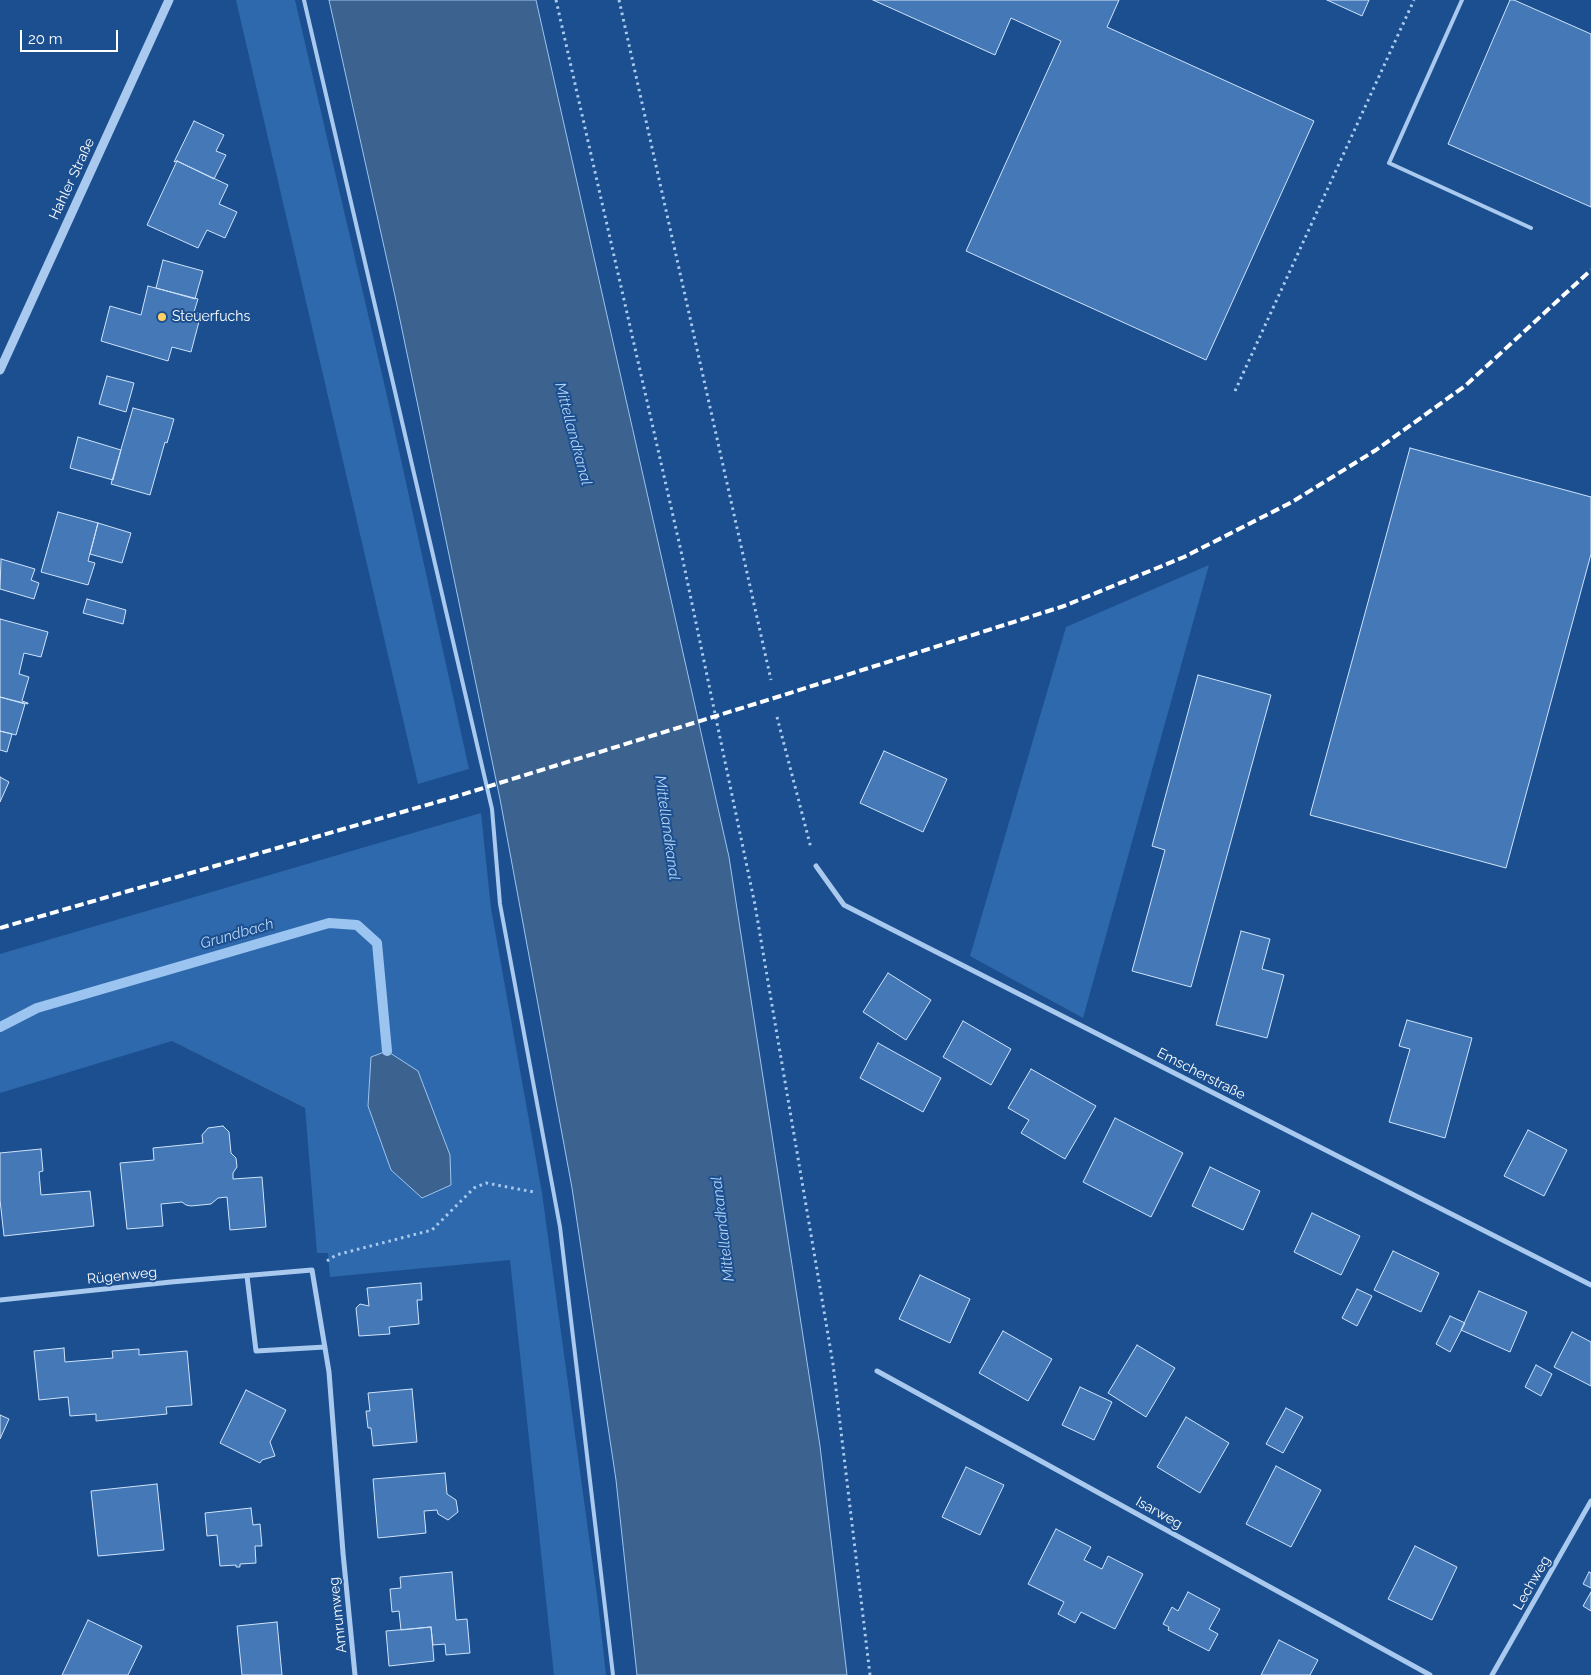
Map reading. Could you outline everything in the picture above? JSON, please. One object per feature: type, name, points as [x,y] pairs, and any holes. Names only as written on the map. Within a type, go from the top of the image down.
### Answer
[{"type":"street","name":"Hahler Straße","points":[[0,370],[169,0]]},
{"type":"street","name":"Emscherstraße","points":[[816,866],[844,905],[1591,1285]]},
{"type":"street","name":"Rügenweg","points":[[0,1300],[312,1270]]},
{"type":"street","points":[[247,1276],[256,1351],[325,1347],[312,1270]]},
{"type":"street","name":"Amrumweg","points":[[325,1347],[329,1372],[355,1675]]},
{"type":"street","name":"Isarweg","points":[[877,1371],[1430,1675]]},
{"type":"street","name":"Lechweg","points":[[1492,1675],[1591,1501]]},
{"type":"lane","points":[[304,0],[492,809],[500,904],[561,1237],[613,1675]]},
{"type":"lane","points":[[1462,0],[1389,163],[1531,228]]},
{"type":"path","points":[[556,0],[681,551],[755,905],[833,1364],[870,1675]]},
{"type":"path","points":[[619,0],[771,680]]},
{"type":"path","points":[[1235,391],[1414,0]]},
{"type":"path","points":[[777,717],[816,866]]},
{"type":"path","points":[[312,1270],[336,1255],[432,1230],[474,1188],[486,1183],[517,1190],[554,1195]]},
{"type":"shaded area","points":[[236,0],[295,0],[387,396],[469,769],[418,784]]},
{"type":"shaded area","points":[[1209,565],[1083,1018],[970,956],[1066,627]]},
{"type":"shaded area","points":[[481,813],[491,908],[542,1193],[598,1603],[606,1675],[554,1675],[510,1260],[330,1277],[328,1253],[317,1253],[305,1108],[172,1041],[0,1093],[0,954]]},
{"type":"water","name":"Mittellandkanal","points":[[329,0],[536,0],[729,857],[820,1446],[847,1675],[637,1675],[616,1480],[572,1188],[500,799],[395,296]]},
{"type":"water","points":[[387,1051],[418,1071],[450,1155],[451,1185],[422,1198],[391,1170],[368,1106],[371,1057]]},
{"type":"building","points":[[873,0],[1119,0],[1107,27],[1314,121],[1206,360],[966,251],[1061,41],[1011,18],[995,55]]},
{"type":"building","points":[[1327,0],[1369,0],[1362,16]]},
{"type":"building","points":[[1510,0],[1514,0],[1591,34],[1591,207],[1448,144]]},
{"type":"building","points":[[194,121],[224,135],[216,151],[226,155],[214,179],[177,161],[174,162]]},
{"type":"building","points":[[177,161],[228,185],[219,204],[237,212],[225,238],[207,230],[198,248],[147,225]]},
{"type":"building","points":[[163,260],[203,271],[195,299],[156,288]]},
{"type":"building","points":[[148,286],[198,299],[194,312],[201,314],[191,352],[172,347],[168,361],[101,341],[110,306],[141,315]]},
{"type":"building","points":[[107,376],[134,383],[126,412],[99,404]]},
{"type":"building","points":[[133,408],[174,419],[167,443],[165,442],[150,495],[111,484]]},
{"type":"building","points":[[78,437],[121,450],[113,480],[70,468]]},
{"type":"building","points":[[1410,448],[1591,497],[1591,554],[1506,868],[1310,815]]},
{"type":"building","points":[[58,512],[98,523],[88,561],[95,563],[88,585],[41,572]]},
{"type":"building","points":[[98,523],[131,533],[122,563],[90,554]]},
{"type":"building","points":[[1,559],[35,569],[31,580],[39,583],[34,599],[0,589]]},
{"type":"building","points":[[87,599],[126,610],[123,624],[83,613]]},
{"type":"building","points":[[0,619],[48,632],[41,657],[24,653],[19,674],[29,677],[22,701],[28,704],[0,697]]},
{"type":"building","points":[[1198,675],[1271,695],[1191,987],[1132,971],[1165,850],[1152,846]]},
{"type":"building","points":[[0,697],[25,704],[16,735],[0,731]]},
{"type":"building","points":[[0,731],[12,734],[7,752],[0,750]]},
{"type":"building","points":[[884,751],[947,779],[923,832],[860,803]]},
{"type":"building","points":[[0,777],[9,782],[0,802]]},
{"type":"building","points":[[1241,931],[1270,939],[1262,969],[1284,975],[1267,1038],[1216,1025]]},
{"type":"building","points":[[888,973],[931,1000],[906,1040],[863,1012]]},
{"type":"building","points":[[1407,1020],[1472,1038],[1445,1138],[1389,1122],[1410,1049],[1399,1046]]},
{"type":"building","points":[[963,1021],[1011,1049],[991,1085],[943,1057]]},
{"type":"building","points":[[878,1043],[941,1078],[923,1112],[860,1078]]},
{"type":"building","points":[[1031,1069],[1096,1106],[1065,1159],[1021,1133],[1029,1120],[1008,1108]]},
{"type":"building","points":[[1115,1118],[1183,1153],[1151,1217],[1083,1182]]},
{"type":"building","points":[[223,1126],[229,1132],[231,1153],[236,1158],[237,1167],[233,1173],[233,1179],[262,1177],[266,1227],[230,1230],[227,1197],[218,1198],[211,1204],[191,1206],[182,1202],[161,1204],[163,1226],[127,1229],[120,1163],[154,1160],[153,1148],[203,1143],[202,1135],[208,1128]]},
{"type":"building","points":[[1528,1130],[1567,1150],[1544,1196],[1504,1176]]},
{"type":"building","points":[[41,1149],[43,1171],[39,1172],[41,1195],[90,1191],[94,1226],[4,1236],[0,1200],[0,1153]]},
{"type":"building","points":[[1210,1167],[1260,1191],[1243,1230],[1192,1206]]},
{"type":"building","points":[[1312,1213],[1360,1236],[1341,1275],[1294,1252]]},
{"type":"building","points":[[1393,1251],[1439,1273],[1421,1312],[1374,1290]]},
{"type":"building","points":[[920,1275],[970,1299],[950,1343],[899,1319]]},
{"type":"building","points":[[421,1283],[422,1300],[417,1300],[419,1324],[389,1327],[390,1334],[359,1336],[356,1308],[360,1304],[369,1306],[367,1288]]},
{"type":"building","points":[[1357,1289],[1372,1296],[1357,1326],[1342,1318]]},
{"type":"building","points":[[1479,1291],[1527,1312],[1510,1352],[1461,1330]]},
{"type":"building","points":[[1450,1316],[1465,1323],[1450,1352],[1436,1344]]},
{"type":"building","points":[[1003,1331],[1052,1359],[1028,1401],[979,1373]]},
{"type":"building","points":[[1572,1332],[1591,1342],[1591,1386],[1554,1367]]},
{"type":"building","points":[[1137,1345],[1175,1368],[1146,1417],[1108,1393]]},
{"type":"building","points":[[64,1348],[65,1362],[113,1358],[112,1351],[139,1349],[139,1355],[187,1351],[192,1405],[166,1407],[167,1414],[96,1421],[96,1414],[70,1416],[68,1397],[39,1400],[34,1351]]},
{"type":"building","points":[[1536,1365],[1552,1374],[1541,1396],[1525,1387]]},
{"type":"building","points":[[1080,1387],[1112,1402],[1094,1440],[1062,1425]]},
{"type":"building","points":[[412,1389],[417,1442],[373,1446],[371,1428],[368,1428],[366,1411],[370,1411],[368,1393]]},
{"type":"building","points":[[246,1390],[286,1410],[270,1442],[275,1456],[262,1460],[260,1463],[220,1443]]},
{"type":"building","points":[[1286,1408],[1303,1417],[1283,1453],[1266,1444]]},
{"type":"building","points":[[0,1415],[9,1419],[0,1439]]},
{"type":"building","points":[[1186,1417],[1229,1443],[1200,1493],[1157,1467]]},
{"type":"building","points":[[1276,1466],[1321,1490],[1291,1547],[1246,1524]]},
{"type":"building","points":[[966,1467],[1004,1485],[980,1535],[942,1517]]},
{"type":"building","points":[[445,1473],[447,1494],[456,1500],[458,1512],[448,1520],[438,1514],[437,1510],[424,1511],[426,1533],[378,1538],[373,1479]]},
{"type":"building","points":[[157,1484],[164,1550],[98,1556],[91,1491]]},
{"type":"building","points":[[251,1508],[253,1525],[260,1524],[262,1546],[255,1546],[256,1563],[240,1564],[240,1567],[236,1567],[236,1565],[220,1566],[217,1535],[207,1536],[205,1513]]},
{"type":"building","points":[[1056,1529],[1091,1547],[1084,1560],[1102,1569],[1108,1556],[1143,1574],[1115,1629],[1081,1612],[1075,1623],[1058,1614],[1064,1602],[1028,1584]]},
{"type":"building","points":[[1415,1546],[1457,1567],[1432,1620],[1388,1599]]},
{"type":"building","points":[[452,1572],[456,1620],[467,1619],[470,1653],[446,1655],[445,1644],[433,1645],[431,1627],[401,1630],[399,1611],[392,1612],[390,1589],[401,1588],[400,1577]]},
{"type":"building","points":[[1589,1572],[1591,1573],[1591,1588],[1583,1584]]},
{"type":"building","points":[[1188,1592],[1220,1609],[1209,1629],[1218,1634],[1209,1651],[1168,1630],[1169,1627],[1163,1624],[1172,1607],[1178,1611]]},
{"type":"building","points":[[1591,1592],[1591,1611],[1583,1606]]},
{"type":"building","points":[[88,1620],[142,1646],[128,1675],[62,1675]]},
{"type":"building","points":[[277,1622],[282,1675],[242,1675],[237,1626]]},
{"type":"building","points":[[431,1627],[434,1661],[389,1666],[386,1631]]},
{"type":"building","points":[[1279,1640],[1318,1660],[1310,1675],[1261,1675]]},
{"type":"waterway","name":"Grundbach","points":[[0,1027],[37,1008],[329,923],[357,925],[377,943],[387,1051]]},
{"type":"railway","points":[[0,928],[451,798],[771,699],[1064,606],[1184,557],[1292,502],[1376,450],[1465,386],[1591,270]]},
{"type":"place","name":"Steuerfuchs","points":[[162,317]]}]
